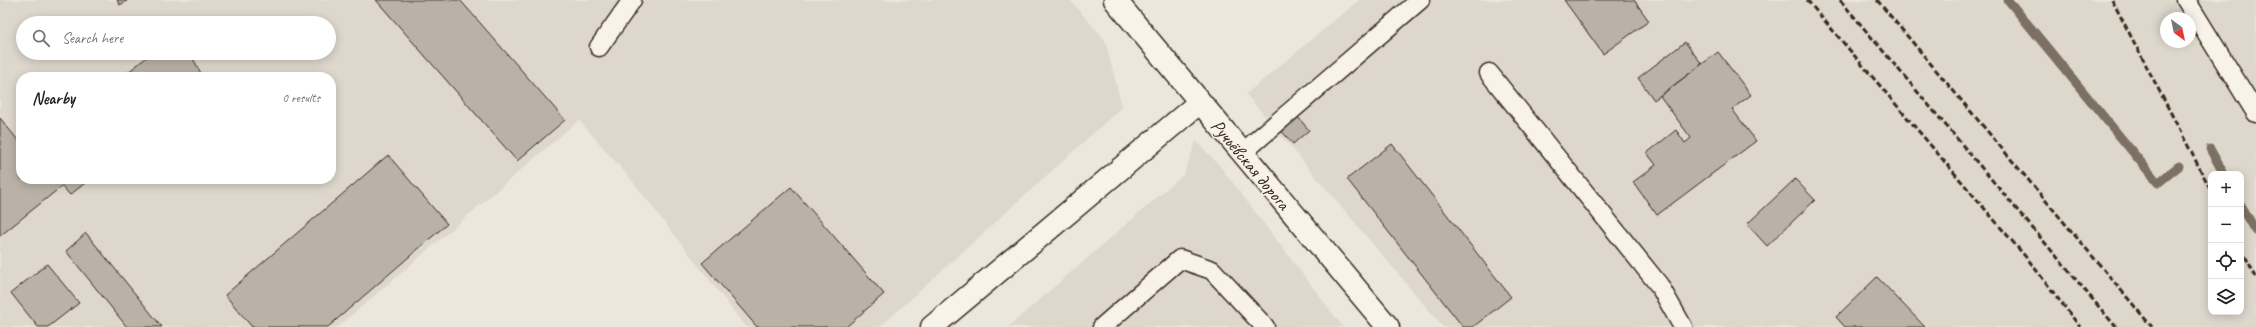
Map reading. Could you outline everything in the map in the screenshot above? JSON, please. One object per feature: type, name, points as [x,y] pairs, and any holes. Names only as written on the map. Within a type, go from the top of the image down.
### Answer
[{"type":"street","name":"Ручьёвская дорога","points":[[1115,0],[1388,327]]},
{"type":"street","points":[[932,327],[1200,102]]},
{"type":"lane","points":[[599,47],[632,0]]},
{"type":"lane","points":[[1242,153],[1420,0]]},
{"type":"lane","points":[[2186,0],[2256,113]]},
{"type":"lane","points":[[1489,73],[1659,285],[1683,327]]},
{"type":"lane","points":[[1102,327],[1180,259],[1212,270],[1265,327]]},
{"type":"shaded area","points":[[0,0],[1070,0],[1105,40],[1122,107],[880,327],[746,327],[630,178],[579,120],[338,327],[0,327]]},
{"type":"shaded area","points":[[1359,0],[2256,0],[2256,327],[1443,327],[1246,94]]},
{"type":"shaded area","points":[[1196,141],[1219,165],[1343,327],[1008,327],[1184,174]]},
{"type":"building","points":[[117,0],[128,0],[120,5]]},
{"type":"building","points":[[376,0],[460,0],[565,120],[517,161]]},
{"type":"building","points":[[1564,0],[1634,0],[1649,21],[1603,54]]},
{"type":"building","points":[[1685,42],[1702,64],[1654,100],[1638,78]]},
{"type":"building","points":[[1718,52],[1751,95],[1732,109],[1756,141],[1657,215],[1633,182],[1656,165],[1647,153],[1676,130],[1685,143],[1691,138],[1660,96]]},
{"type":"building","points":[[143,60],[194,60],[200,72],[128,72]]},
{"type":"building","points":[[1296,115],[1309,130],[1293,144],[1279,128]]},
{"type":"building","points":[[0,118],[16,138],[16,184],[84,184],[70,195],[62,186],[0,236]]},
{"type":"building","points":[[1392,144],[1511,297],[1473,327],[1463,327],[1347,179]]},
{"type":"building","points":[[388,155],[447,224],[328,327],[252,327],[225,295]]},
{"type":"building","points":[[1795,179],[1815,200],[1767,246],[1747,224]]},
{"type":"building","points":[[791,187],[884,294],[846,327],[757,327],[702,263]]},
{"type":"building","points":[[86,233],[162,327],[127,327],[66,251]]},
{"type":"building","points":[[47,264],[79,303],[48,327],[38,327],[11,293]]},
{"type":"building","points":[[1877,277],[1925,327],[1845,327],[1836,317]]},
{"type":"waterway","points":[[2008,0],[2158,183],[2179,166]]},
{"type":"waterway","points":[[2210,149],[2222,171]]},
{"type":"waterway","points":[[2242,207],[2256,231]]},
{"type":"railway","points":[[1807,0],[2030,262],[2080,327]]},
{"type":"railway","points":[[1840,0],[2116,327]]},
{"type":"railway","points":[[1877,0],[2152,327]]},
{"type":"railway","points":[[2112,0],[2208,184]]},
{"type":"railway","points":[[2244,254],[2256,277]]}]
